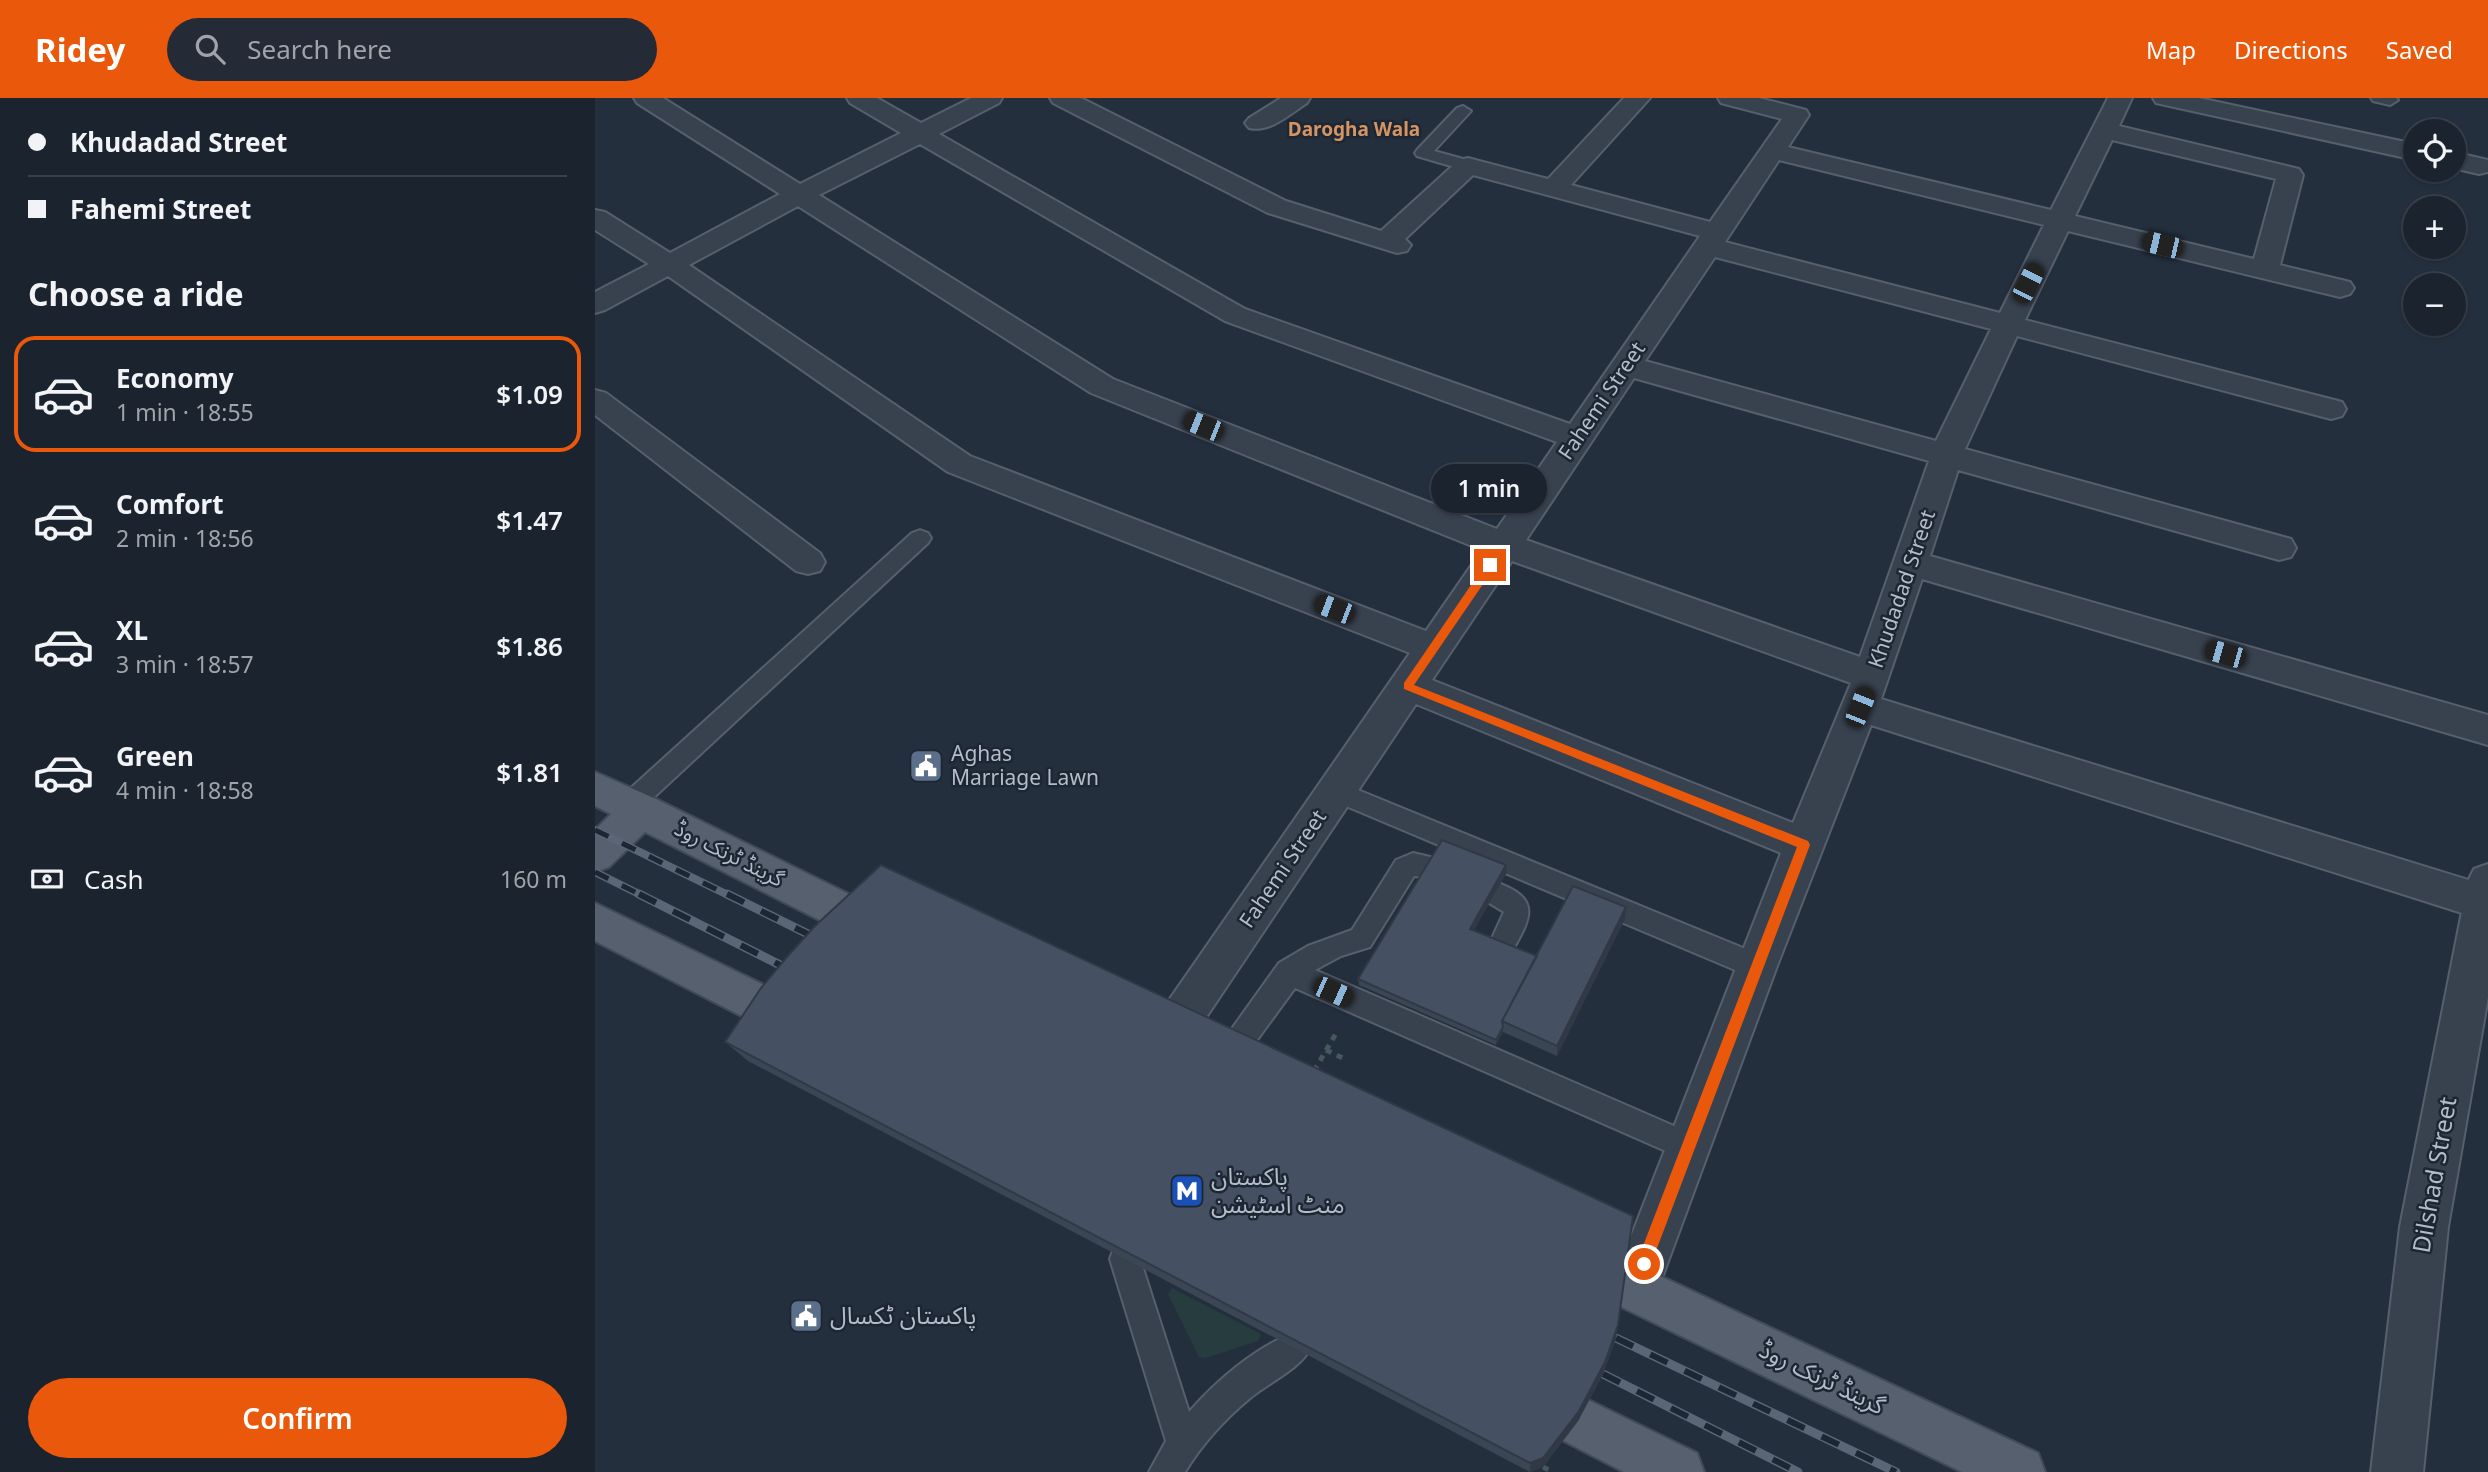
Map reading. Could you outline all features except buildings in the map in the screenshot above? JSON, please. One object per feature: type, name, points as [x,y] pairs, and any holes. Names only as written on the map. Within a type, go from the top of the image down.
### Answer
[{"type":"main road","name":"گرینڈ ٹرنک روڈ","points":[[595,788],[862,921]]},
{"type":"main road","points":[[595,855],[636,807]]},
{"type":"main road","points":[[595,921],[780,1014]]},
{"type":"main road","name":"گرینڈ ٹرنک روڈ","points":[[1630,1286],[2019,1472]]},
{"type":"main road","points":[[1578,1421],[1678,1472]]},
{"type":"street","points":[[646,98],[1102,386],[1866,692],[2486,891]]},
{"type":"street","points":[[859,98],[1235,314],[1577,438]]},
{"type":"street","points":[[595,304],[799,195],[990,98]]},
{"type":"street","points":[[1062,98],[1277,207],[1391,244],[1468,166],[2007,325],[2331,409]]},
{"type":"street","points":[[1258,123],[1298,98]]},
{"type":"street","points":[[1553,189],[1638,98]]},
{"type":"street","name":"Fahemi Street","points":[[1180,1020],[1797,115],[1730,98]]},
{"type":"street","name":"Khudadad Street","points":[[1630,1286],[1866,692],[1946,456],[2007,325],[2120,98]]},
{"type":"street","points":[[2165,98],[2403,149]]},
{"type":"street","points":[[2104,130],[2290,175],[2265,270]]},
{"type":"street","points":[[1773,151],[2340,288]]},
{"type":"street","points":[[595,218],[670,265],[959,464],[1433,648]]},
{"type":"street","points":[[1626,366],[2279,548]]},
{"type":"street","points":[[595,400],[808,562]]},
{"type":"street","points":[[1910,564],[2488,730]]},
{"type":"street","points":[[1408,686],[1804,845]]},
{"type":"street","name":"Dilshad Street","points":[[2397,1472],[2424,1227],[2486,891]]},
{"type":"lane","points":[[1463,111],[1423,153],[1468,166]]},
{"type":"lane","points":[[636,807],[920,538]]},
{"type":"lane","points":[[1336,791],[1756,966]]},
{"type":"lane","points":[[1236,1046],[1289,972],[1322,950],[1337,944],[1372,943],[1405,868],[1413,864],[1430,867]]},
{"type":"lane","points":[[1495,893],[1511,900],[1517,906],[1518,913],[1501,947]]},
{"type":"lane","points":[[1289,972],[1453,1035],[1687,1146]]},
{"type":"lane","points":[[1125,1259],[1183,1443]]},
{"type":"lane","points":[[1166,1472],[1183,1443],[1246,1380],[1267,1363],[1294,1348]]},
{"type":"path","points":[[1308,1080],[1326,1050],[1347,1060]]},
{"type":"path","points":[[1543,1467],[1553,1472]]},
{"type":"green space","points":[[1172,1288],[1261,1334],[1258,1341],[1205,1358],[1199,1357],[1168,1294]]},
{"type":"railway","points":[[595,830],[730,896]]},
{"type":"railway","points":[[595,872],[639,894]]},
{"type":"railway","points":[[639,894],[643,896]]},
{"type":"railway","points":[[639,894],[798,974]]},
{"type":"railway","points":[[727,894],[824,942]]},
{"type":"railway","points":[[1616,1338],[1896,1472]]},
{"type":"railway","points":[[1603,1374],[1798,1472]]},
{"type":"place","name":"Aghas Marriage Lawn","points":[[926,766]]},
{"type":"place","name":"پاکستان منٹ اسٹیشن","points":[[1187,1191]]},
{"type":"place","name":"پاکستان ٹکسال","points":[[806,1316]]},
{"type":"district","name":"Darogha Wala","points":[[1354,129]]},
{"type":"route","points":[[1490,565],[1408,686],[1804,845],[1644,1264]]}]
